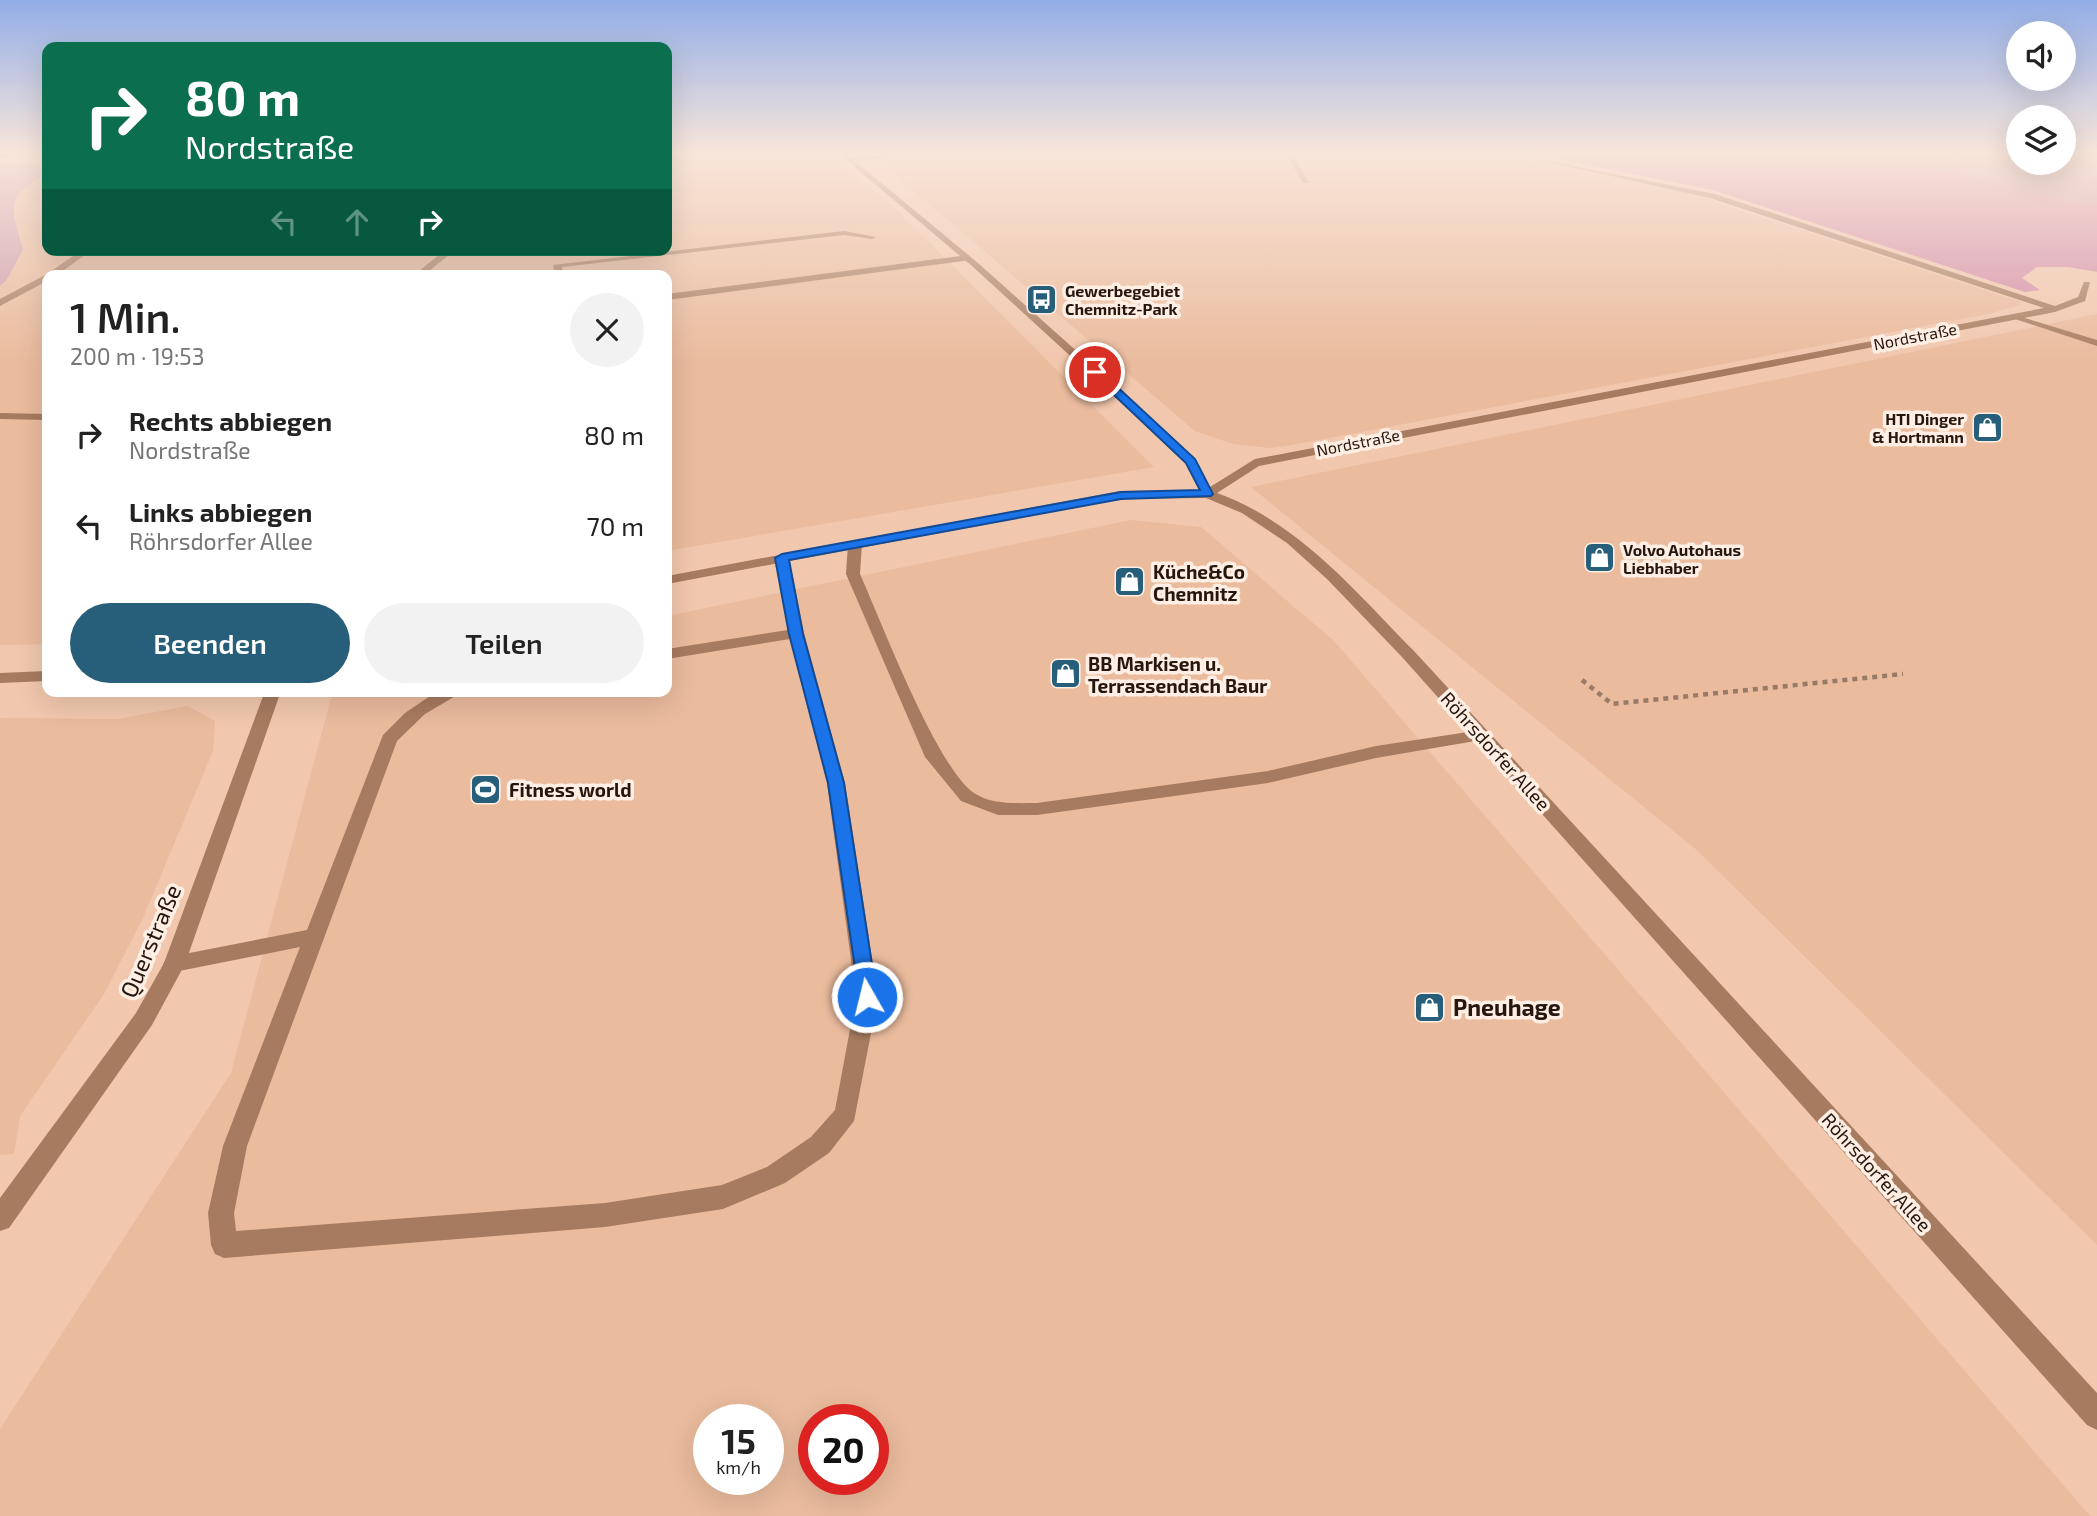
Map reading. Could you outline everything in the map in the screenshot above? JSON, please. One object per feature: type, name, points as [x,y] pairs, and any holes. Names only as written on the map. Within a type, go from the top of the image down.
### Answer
[{"type":"street","points":[[672,579],[1121,495],[1207,494],[1191,462],[928,223]]},
{"type":"street","points":[[1793,223],[2055,309]]},
{"type":"street","points":[[672,252],[844,233],[872,237]]},
{"type":"street","points":[[58,270],[79,256]]},
{"type":"street","points":[[425,270],[443,256]]},
{"type":"street","points":[[558,270],[557,265],[638,256]]},
{"type":"street","points":[[672,296],[968,258]]},
{"type":"street","points":[[0,303],[42,280]]},
{"type":"street","name":"Nordstraße","points":[[1207,494],[1255,463],[2018,317],[2055,309],[2082,299],[2087,284]]},
{"type":"street","points":[[2018,317],[2097,344]]},
{"type":"street","points":[[0,416],[42,417]]},
{"type":"street","name":"Röhrsdorfer Allee","points":[[1207,494],[1246,510],[1281,533],[1408,654],[2097,1415]]},
{"type":"street","points":[[855,544],[853,574],[934,757],[967,797],[998,809],[1037,809],[1268,777],[1376,752],[1481,735]]},
{"type":"street","points":[[444,697],[417,710],[389,738],[235,1146],[221,1213],[224,1245],[605,1215],[723,1197],[776,1175],[820,1145],[846,1114],[867,997],[836,783],[796,634],[782,558]]},
{"type":"street","points":[[672,653],[796,634]]},
{"type":"street","points":[[0,678],[42,676]]},
{"type":"street","name":"Querstraße","points":[[0,1219],[145,1019],[174,964],[271,697]]},
{"type":"street","points":[[174,964],[314,936]]},
{"type":"path","points":[[1582,680],[1612,704],[1903,674]]},
{"type":"shaded area","points":[[0,223],[16,223],[23,250],[6,281],[0,286]]},
{"type":"shaded area","points":[[15,223],[42,223],[42,256],[672,256],[672,223],[910,223],[1154,467],[672,550],[672,270],[42,270],[42,644],[0,645],[0,286],[6,281]]},
{"type":"shaded area","points":[[951,223],[1778,223],[2021,302],[2021,305],[1988,314],[1292,445],[1270,448],[1233,444],[1195,431]]},
{"type":"shaded area","points":[[1813,223],[2097,223],[2097,272],[2068,267],[2037,267],[2022,278],[2040,290],[2025,292]]},
{"type":"shaded area","points":[[2097,314],[2097,1245],[1698,851],[1251,487]]},
{"type":"shaded area","points":[[1131,520],[1201,527],[1334,641],[2090,1516],[0,1516],[0,1429],[231,1073],[331,697],[672,697],[672,615]]},
{"type":"shaded area","points":[[188,706],[215,721],[213,751],[143,918],[104,994],[20,1116],[14,1154],[0,1155],[0,718],[117,719]]},
{"type":"place","name":"Gewerbegebiet Chemnitz-Park","points":[[1042,299]]},
{"type":"place","name":"HTI Dinger & Hortmann","points":[[1987,427]]},
{"type":"place","name":"Volvo Autohaus Liebhaber","points":[[1600,558]]},
{"type":"place","name":"Küche&Co Chemnitz","points":[[1130,582]]},
{"type":"place","name":"BB Markisen u. Terrassendach Baur","points":[[1065,674]]},
{"type":"place","name":"Fitness world","points":[[486,789]]},
{"type":"place","name":"Pneuhage","points":[[1430,1007]]},
{"type":"route","points":[[867,997],[836,783],[796,634],[782,558],[1121,495],[1207,494],[1191,462],[1095,372]]}]
